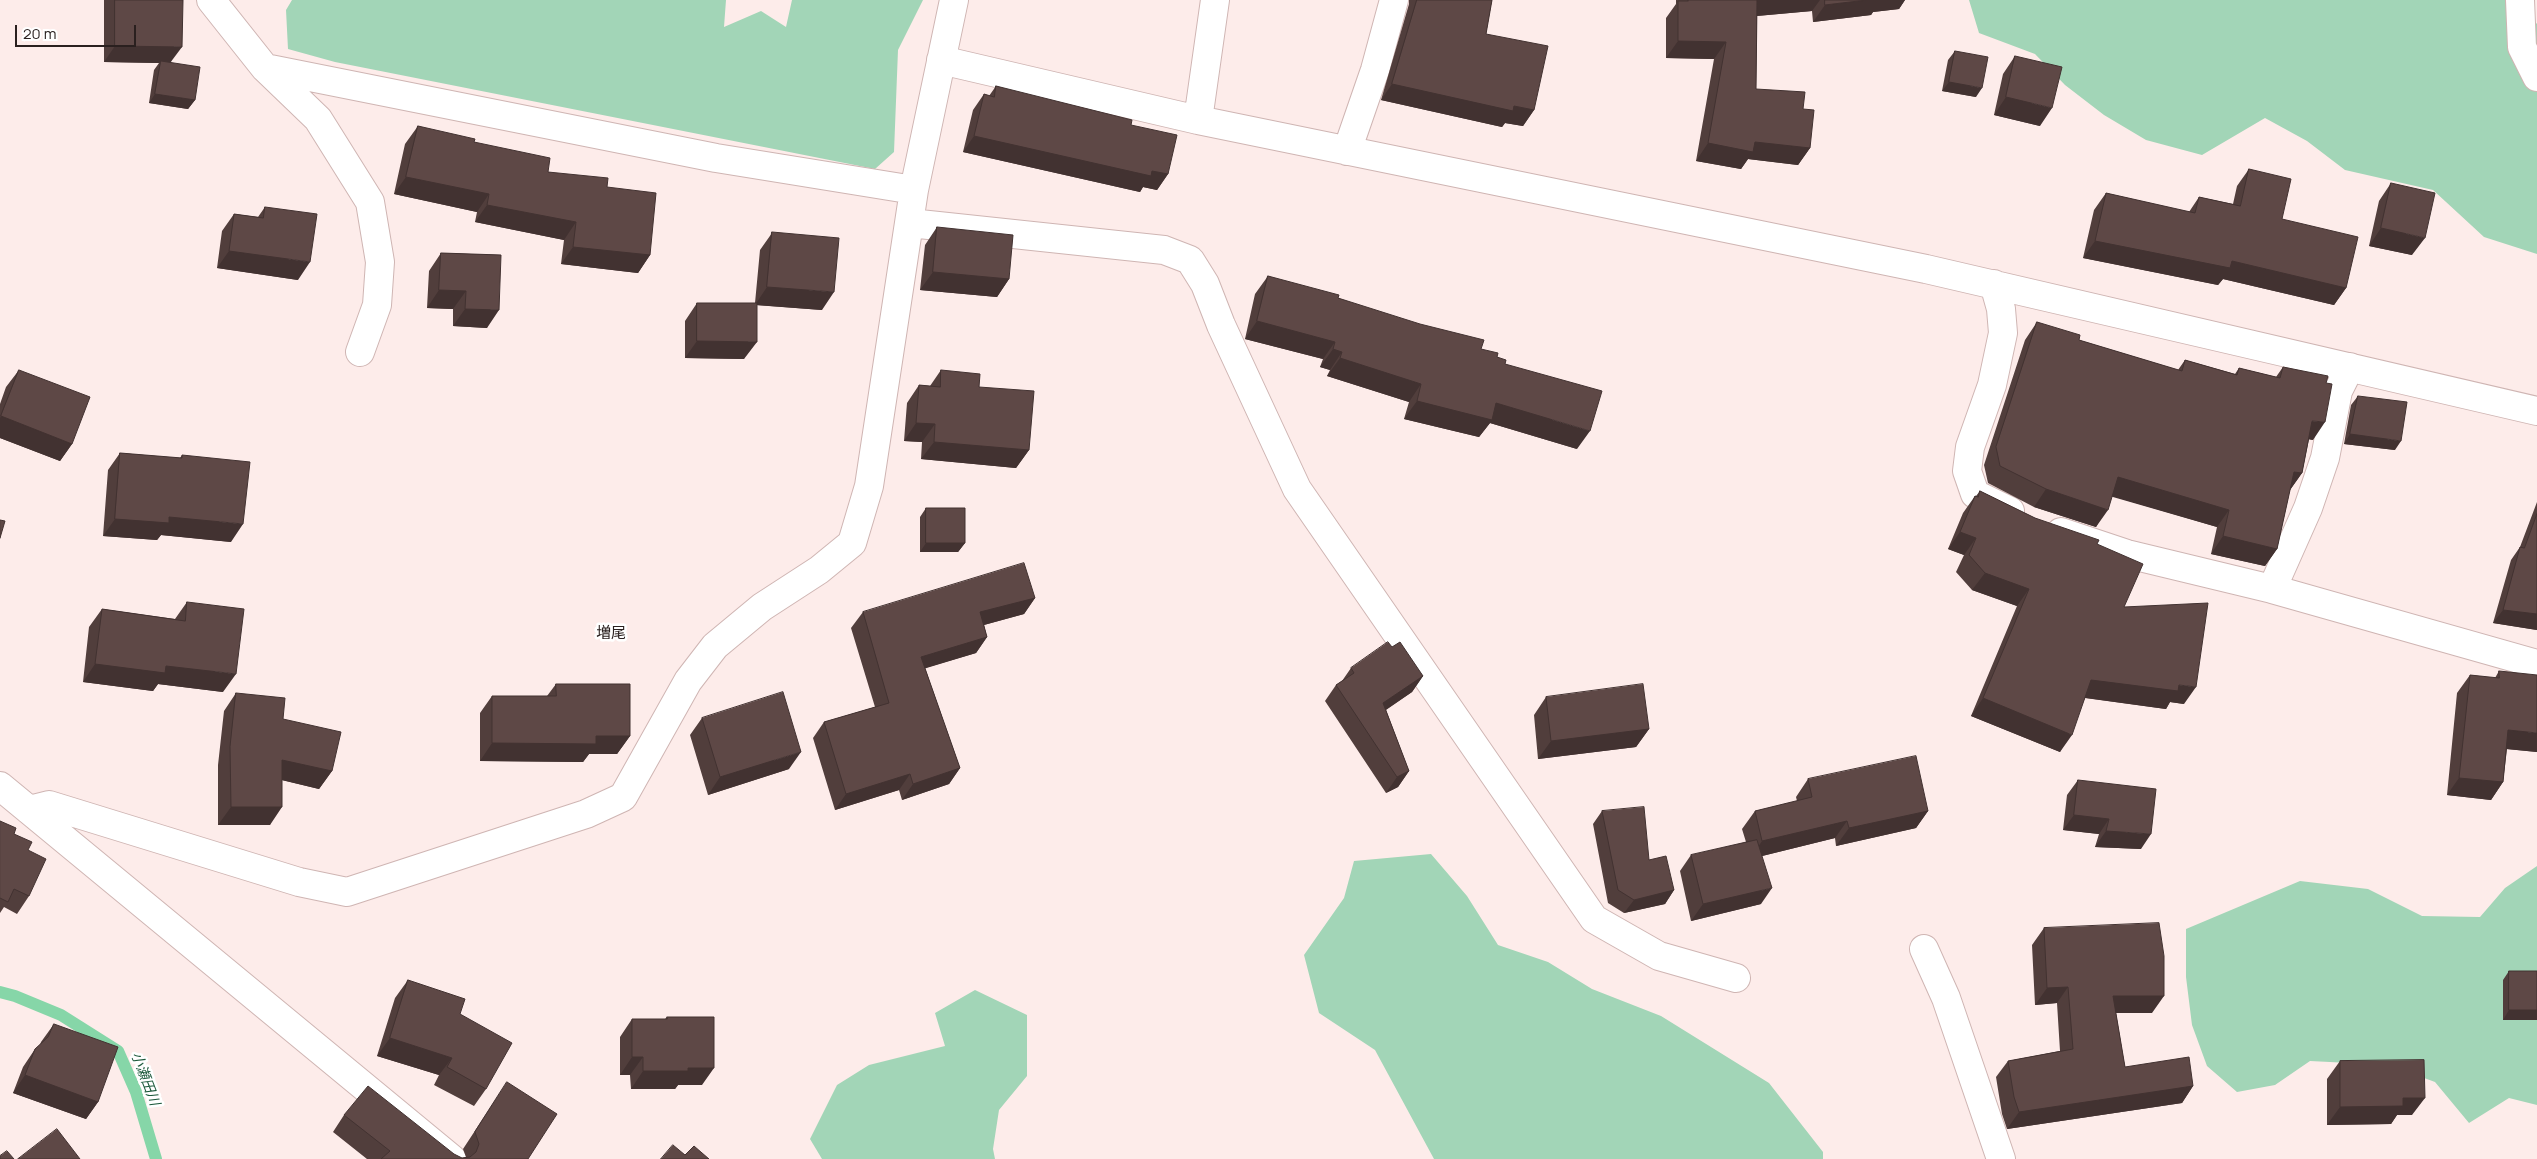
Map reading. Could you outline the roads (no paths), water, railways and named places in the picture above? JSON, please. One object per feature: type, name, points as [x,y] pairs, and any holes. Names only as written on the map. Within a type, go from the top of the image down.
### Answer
[{"type":"street","points":[[211,0],[265,68],[318,119],[370,202],[380,262],[377,305],[360,352]]},
{"type":"street","points":[[29,810],[50,806],[299,882],[347,892],[586,814],[623,797],[688,681],[715,646],[762,607],[818,570],[852,543],[869,486],[914,190],[954,0]]},
{"type":"street","points":[[1198,120],[1215,0]]},
{"type":"street","points":[[1347,151],[1375,70],[1394,0]]},
{"type":"street","points":[[2520,0],[2522,48],[2537,77]]},
{"type":"street","points":[[941,60],[1198,120],[1994,284],[2350,366],[2537,412]]},
{"type":"street","points":[[265,68],[716,158],[914,190]]},
{"type":"street","points":[[910,223],[1164,250],[1190,260],[1205,284],[1221,326],[1297,489],[1594,918],[1659,956],[1736,978]]},
{"type":"street","points":[[1994,284],[2001,309],[2003,333],[1992,385],[1970,447],[1967,471],[1975,494],[2033,522],[2127,554],[2272,589],[2537,664]]},
{"type":"street","points":[[2272,589],[2308,508],[2325,458],[2338,392],[2350,366]]},
{"type":"street","points":[[0,786],[452,1159]]},
{"type":"street","points":[[1924,949],[1946,998],[2001,1159]]},
{"type":"waterway","name":"小瀬田川","points":[[0,992],[15,996],[61,1015],[118,1051],[136,1092],[156,1159]]},
{"type":"district","name":"増尾","points":[[611,634]]}]
